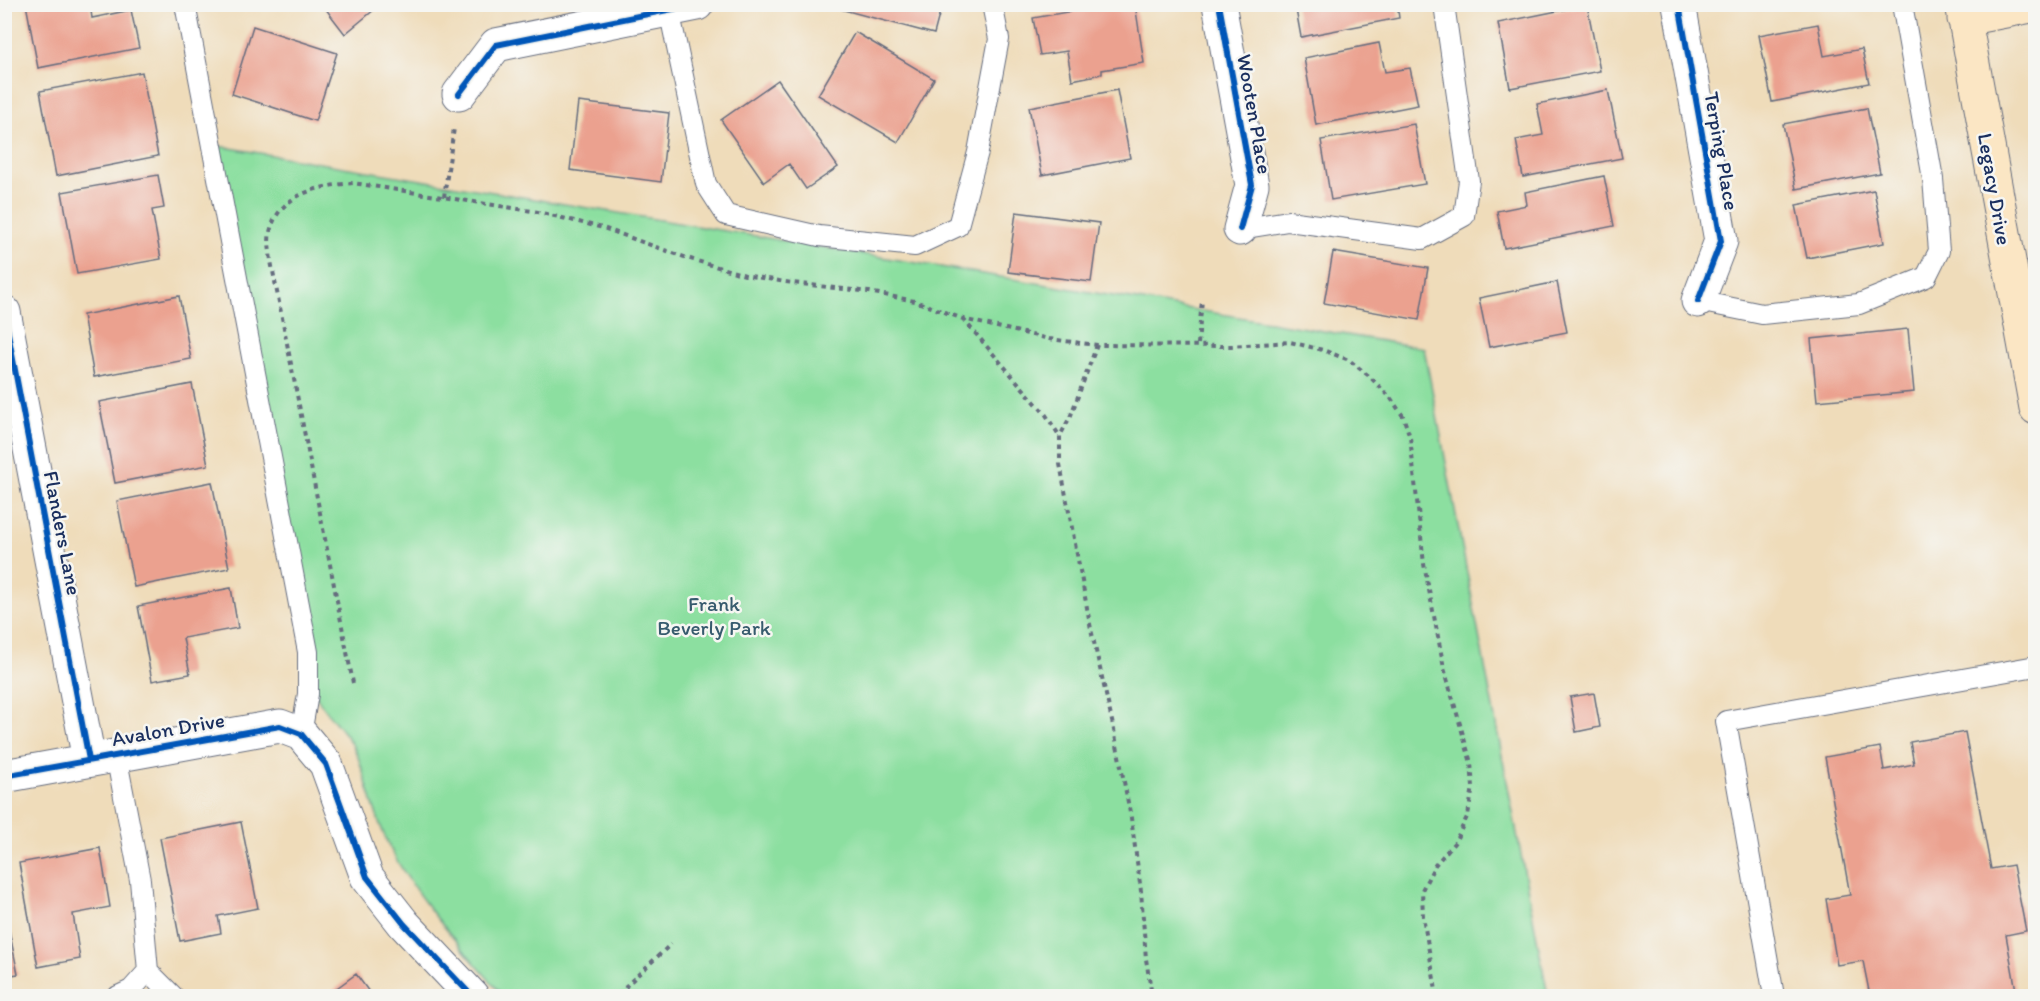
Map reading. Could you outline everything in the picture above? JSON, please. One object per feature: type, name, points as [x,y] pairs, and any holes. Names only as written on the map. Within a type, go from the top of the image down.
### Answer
[{"type":"main road","points":[[1963,12],[2036,5]]},
{"type":"main road","name":"Legacy Drive","points":[[1963,12],[2036,408]]},
{"type":"street","name":"Wooten Place","points":[[1219,4],[1252,185],[1240,229]]},
{"type":"street","name":"Terping Place","points":[[1679,4],[1721,241],[1698,301]]},
{"type":"street","points":[[459,94],[496,45],[683,7]]},
{"type":"street","name":"Flanders Lane","points":[[4,312],[102,757]]},
{"type":"street","name":"Avalon Drive","points":[[4,776],[280,726],[301,734]]},
{"type":"street","points":[[301,734],[326,764],[367,877],[404,924],[472,996]]},
{"type":"lane","points":[[185,4],[308,652],[308,694],[301,734]]},
{"type":"lane","points":[[683,7],[706,184],[726,215],[819,236],[915,246],[958,226],[978,152],[999,39],[992,4]]},
{"type":"lane","points":[[1240,229],[1288,221],[1422,239],[1464,216],[1469,181],[1444,4]]},
{"type":"lane","points":[[1698,301],[1761,314],[1859,304],[1926,277],[1939,251],[1933,179],[1902,4]]},
{"type":"lane","points":[[1774,996],[1726,721],[2036,666]]},
{"type":"lane","points":[[102,757],[140,880],[148,971],[173,996]]},
{"type":"lane","points":[[118,996],[131,990],[148,971]]},
{"type":"path","points":[[444,197],[448,165]]},
{"type":"path","points":[[353,683],[271,261],[270,233],[280,210],[298,195],[326,186],[353,183],[538,212],[603,228],[687,258],[745,275],[915,301],[963,319],[1049,339],[1097,345],[1231,346],[1290,342],[1323,350],[1349,360],[1369,376],[1390,397],[1403,416],[1410,436],[1424,564],[1442,657],[1471,763],[1473,787],[1468,815],[1455,842],[1435,865],[1422,890],[1423,917],[1437,996]]},
{"type":"path","points":[[1198,344],[1202,300]]},
{"type":"path","points":[[963,319],[1046,415],[1060,436]]},
{"type":"path","points":[[1097,345],[1071,415],[1060,436],[1060,464],[1091,629],[1131,818],[1152,996]]},
{"type":"path","points":[[621,996],[627,985],[671,944]]},
{"type":"green space","name":"Frank Beverly Park","points":[[218,146],[1424,348],[1548,996],[503,996],[442,925],[401,868],[380,825],[354,748],[317,697]]},
{"type":"building","points":[[26,4],[90,4],[92,18],[131,10],[139,48],[38,68]]},
{"type":"building","points":[[322,4],[381,4],[345,34]]},
{"type":"building","points":[[841,4],[942,4],[934,34],[840,9]]},
{"type":"building","points":[[1112,4],[1135,4],[1144,63],[1102,70],[1102,74],[1072,80],[1067,51],[1040,55],[1033,18]]},
{"type":"building","points":[[1295,4],[1397,4],[1399,18],[1301,37]]},
{"type":"building","points":[[1754,4],[1770,4],[1770,6],[1755,8]]},
{"type":"building","points":[[1587,5],[1600,71],[1510,88],[1498,23]]},
{"type":"building","points":[[1818,24],[1824,56],[1862,49],[1869,83],[1772,102],[1759,35]]},
{"type":"building","points":[[253,26],[337,53],[315,121],[232,94]]},
{"type":"building","points":[[855,32],[934,79],[898,142],[818,95]]},
{"type":"building","points":[[1379,43],[1385,72],[1410,68],[1418,105],[1316,125],[1304,58]]},
{"type":"building","points":[[142,72],[158,156],[56,176],[40,91]]},
{"type":"building","points":[[778,80],[838,167],[806,189],[789,164],[764,182],[721,120]]},
{"type":"building","points":[[1117,90],[1130,158],[1042,175],[1029,107]]},
{"type":"building","points":[[1608,90],[1622,158],[1523,177],[1516,140],[1543,135],[1537,104]]},
{"type":"building","points":[[578,102],[669,113],[661,182],[570,170]]},
{"type":"building","points":[[1867,108],[1880,173],[1796,189],[1783,124]]},
{"type":"building","points":[[1414,124],[1425,184],[1331,200],[1321,140]]},
{"type":"building","points":[[158,175],[164,208],[152,210],[161,259],[77,274],[62,192]]},
{"type":"building","points":[[1604,176],[1614,226],[1504,248],[1497,211],[1527,205],[1525,192]]},
{"type":"building","points":[[1874,190],[1884,243],[1807,258],[1796,205]]},
{"type":"building","points":[[1016,212],[1099,223],[1091,282],[1008,272]]},
{"type":"building","points":[[1333,252],[1428,268],[1419,320],[1324,303]]},
{"type":"building","points":[[1557,282],[1567,332],[1489,347],[1479,298]]},
{"type":"building","points":[[179,296],[191,359],[94,377],[83,315]]},
{"type":"building","points":[[1908,329],[1914,392],[1817,401],[1811,339]]},
{"type":"building","points":[[192,384],[208,465],[115,483],[99,402]]},
{"type":"building","points":[[212,482],[229,568],[134,587],[117,501]]},
{"type":"building","points":[[231,588],[238,628],[183,638],[190,674],[152,681],[138,606]]},
{"type":"building","points":[[1594,693],[1600,727],[1576,732],[1570,697]]},
{"type":"building","points":[[1965,732],[1991,869],[2013,865],[2026,931],[2006,935],[2017,996],[1870,996],[1863,961],[1837,965],[1826,899],[1850,895],[1825,757],[1880,747],[1884,770],[1914,764],[1910,742]]},
{"type":"building","points":[[241,822],[258,908],[218,916],[221,933],[180,941],[160,838]]},
{"type":"building","points":[[100,848],[110,907],[73,914],[80,959],[38,967],[19,863]]},
{"type":"building","points":[[4,905],[18,974],[4,976]]},
{"type":"building","points":[[356,974],[372,996],[326,996]]},
{"type":"cycle path","points":[[459,94],[496,45],[697,4]]},
{"type":"cycle path","points":[[1219,4],[1252,185],[1240,229]]},
{"type":"cycle path","points":[[1679,4],[1721,241],[1698,301]]},
{"type":"cycle path","points":[[4,312],[89,760]]},
{"type":"cycle path","points":[[4,776],[280,726],[301,734],[326,764],[367,877],[404,924],[472,996]]}]
